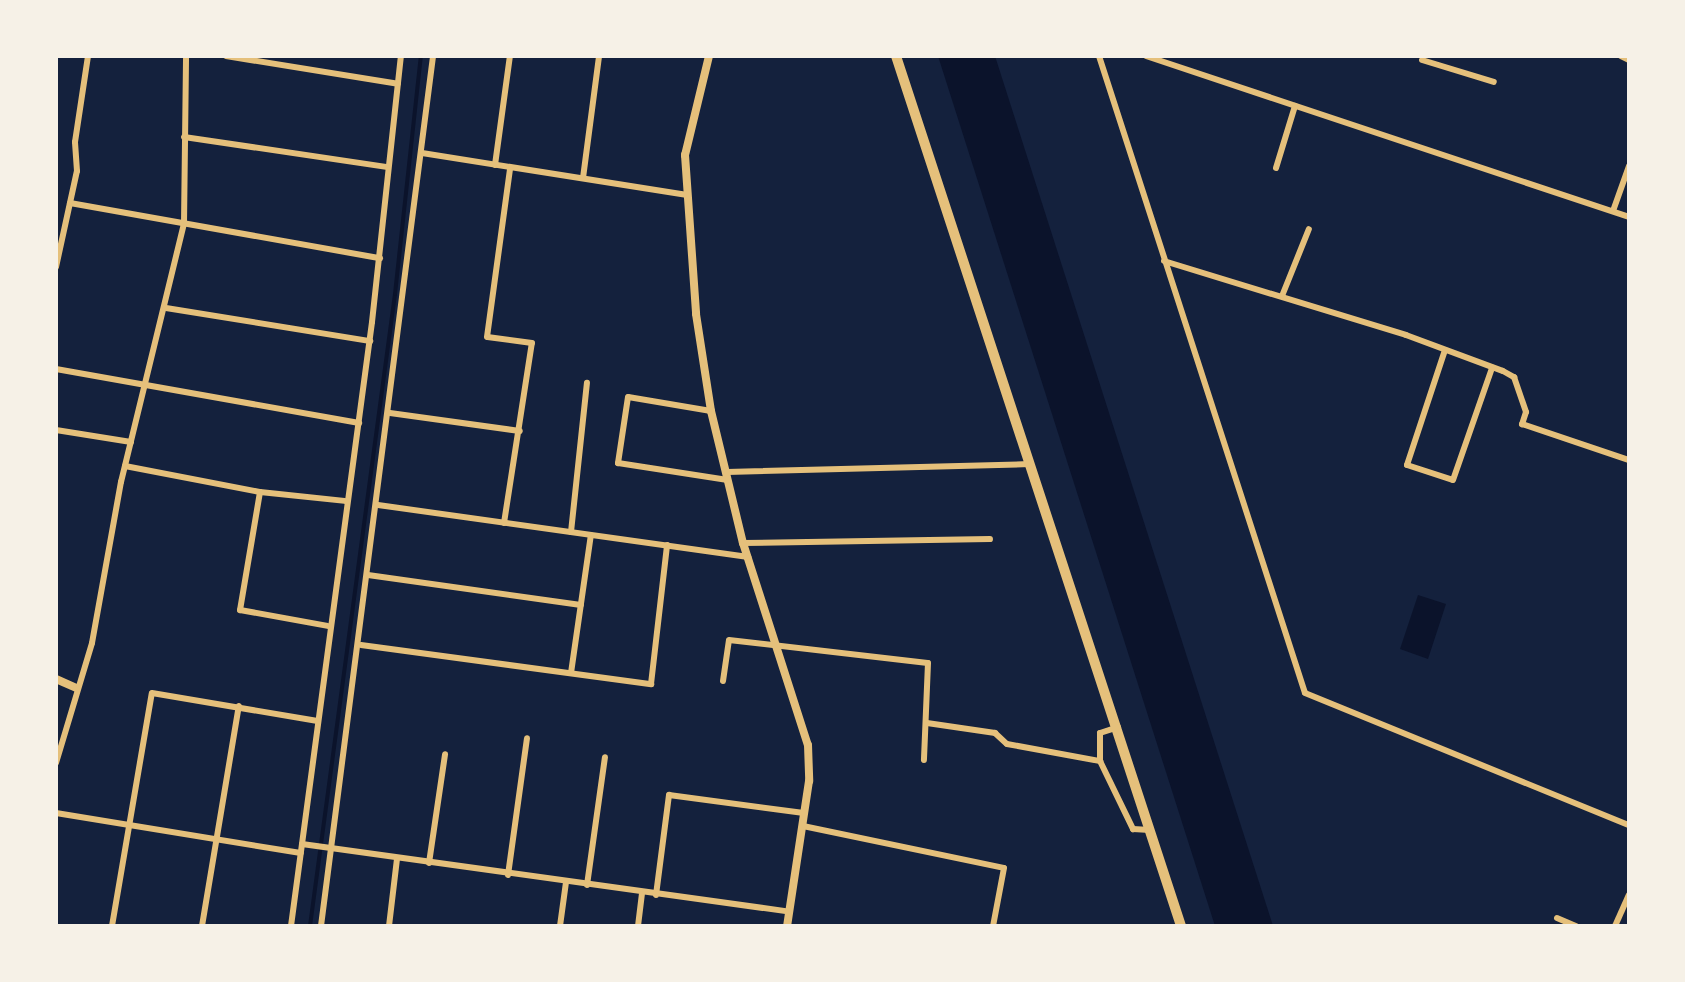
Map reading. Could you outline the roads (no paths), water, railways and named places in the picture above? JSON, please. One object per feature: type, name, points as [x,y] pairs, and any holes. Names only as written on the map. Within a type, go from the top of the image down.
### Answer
[{"type":"highway","points":[[896,56],[1033,464],[1181,926]]},
{"type":"street","points":[[56,267],[70,203],[88,56]]},
{"type":"street","points":[[56,763],[109,569],[125,466],[166,308],[184,224],[186,56]]},
{"type":"street","points":[[226,56],[398,84]]},
{"type":"street","points":[[291,926],[328,626],[370,341],[401,56]]},
{"type":"street","points":[[321,926],[328,848],[361,645],[433,56]]},
{"type":"street","points":[[495,165],[510,56]]},
{"type":"street","points":[[583,178],[599,56]]},
{"type":"street","points":[[709,56],[686,138],[686,195],[711,411],[743,543],[780,646],[808,745],[803,826],[787,926]]},
{"type":"street","points":[[1099,56],[1305,693],[1629,825]]},
{"type":"street","points":[[1146,56],[1629,217]]},
{"type":"street","points":[[1621,56],[1629,60]]},
{"type":"street","points":[[1422,60],[1494,82]]},
{"type":"street","points":[[1276,168],[1295,106]]},
{"type":"street","points":[[184,137],[388,167]]},
{"type":"street","points":[[422,153],[686,195]]},
{"type":"street","points":[[1613,211],[1629,166]]},
{"type":"street","points":[[504,523],[532,343],[487,337],[510,168]]},
{"type":"street","points":[[70,203],[380,258]]},
{"type":"street","points":[[1282,296],[1309,229]]},
{"type":"street","points":[[1164,261],[1445,350],[1514,377],[1526,412],[1522,424],[1629,460]]},
{"type":"street","points":[[166,308],[370,341]]},
{"type":"street","points":[[1445,350],[1407,465],[1453,480],[1492,368]]},
{"type":"street","points":[[56,369],[144,388],[359,423]]},
{"type":"street","points":[[571,532],[587,383]]},
{"type":"street","points":[[711,411],[628,397],[618,463],[728,476],[1033,464]]},
{"type":"street","points":[[390,413],[520,431]]},
{"type":"street","points":[[56,430],[131,442]]},
{"type":"street","points":[[125,466],[260,492],[345,501]]},
{"type":"street","points":[[260,492],[240,610],[328,626]]},
{"type":"street","points":[[378,505],[748,557]]},
{"type":"street","points":[[571,673],[591,535]]},
{"type":"street","points":[[743,543],[990,539]]},
{"type":"street","points":[[361,645],[651,684],[667,545]]},
{"type":"street","points":[[368,575],[581,605]]},
{"type":"street","points":[[723,681],[729,640],[928,663],[924,760]]},
{"type":"street","points":[[56,679],[76,688]]},
{"type":"street","points":[[112,926],[152,693],[318,721]]},
{"type":"street","points":[[202,926],[239,706]]},
{"type":"street","points":[[927,723],[995,733],[1007,744],[1100,761]]},
{"type":"street","points":[[1118,727],[1100,733],[1100,761],[1133,829],[1151,830]]},
{"type":"street","points":[[508,875],[527,738]]},
{"type":"street","points":[[429,863],[445,754]]},
{"type":"street","points":[[587,885],[605,757]]},
{"type":"street","points":[[656,895],[669,795],[804,813]]},
{"type":"street","points":[[56,813],[301,853]]},
{"type":"street","points":[[803,826],[1004,868],[993,926]]},
{"type":"street","points":[[302,844],[642,894],[789,912]]},
{"type":"street","points":[[389,926],[397,859]]},
{"type":"street","points":[[560,926],[566,882]]},
{"type":"street","points":[[638,926],[642,894]]},
{"type":"street","points":[[1615,926],[1629,895]]},
{"type":"street","points":[[1557,918],[1576,926]]},
{"type":"water","points":[[938,56],[995,56],[1273,926],[1215,926]]},
{"type":"water","points":[[1418,595],[1446,604],[1428,659],[1400,649]]},
{"type":"waterway","points":[[310,926],[395,294],[421,56]]}]
